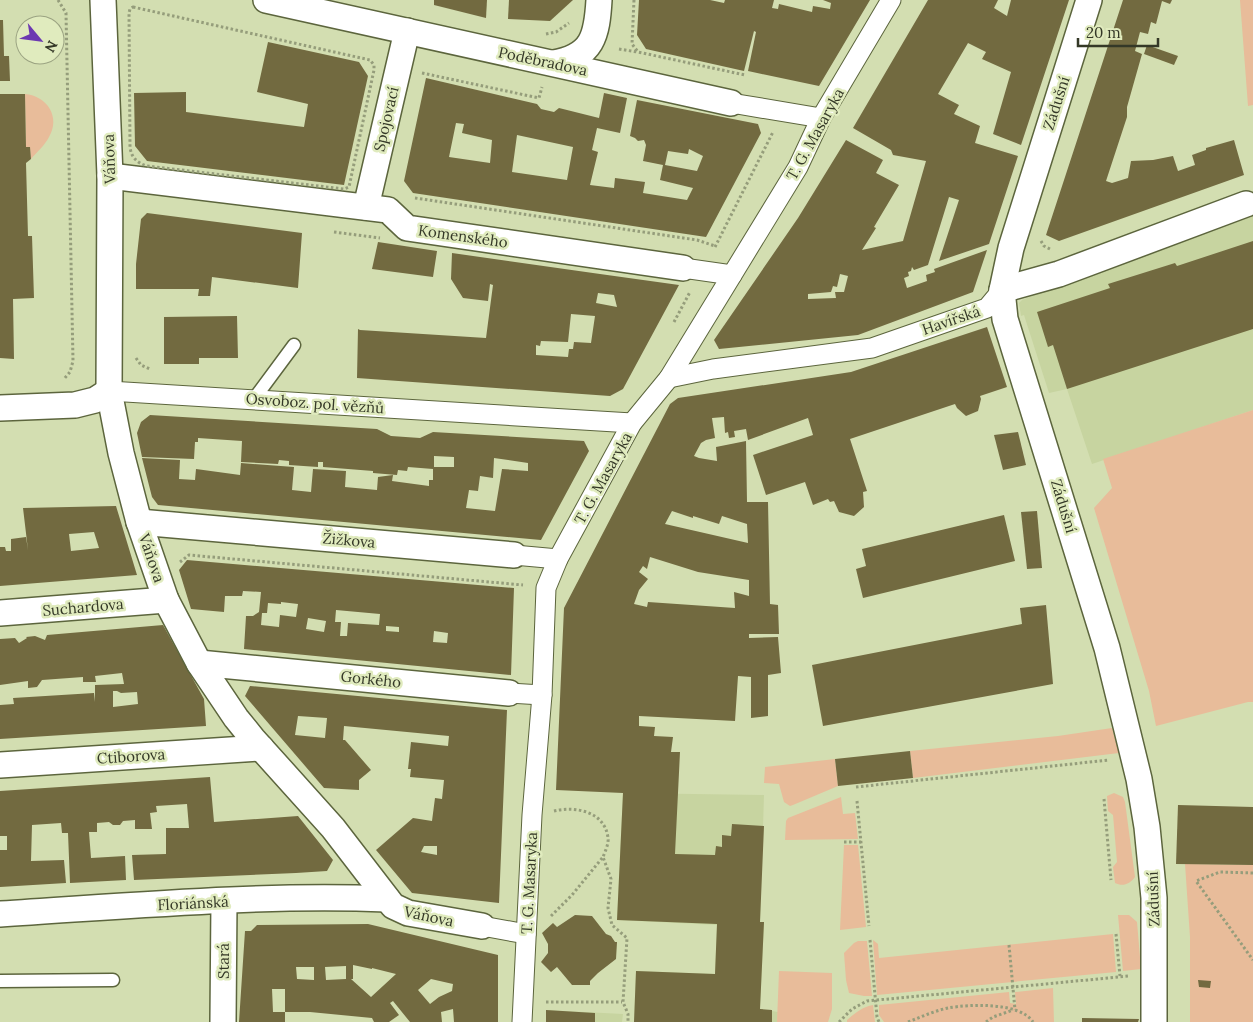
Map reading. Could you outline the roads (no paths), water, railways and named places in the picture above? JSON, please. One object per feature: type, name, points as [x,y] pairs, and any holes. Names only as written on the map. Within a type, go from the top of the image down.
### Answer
[{"type":"street","name":"Váňova","points":[[103,0],[110,176],[109,391],[121,453],[139,522],[166,600],[200,663],[236,718],[333,828],[393,906],[408,913],[482,926],[527,928]]},
{"type":"street","name":"Poděbradova","points":[[266,0],[731,103],[821,118]]},
{"type":"street","points":[[554,63],[574,58],[589,45],[595,35],[598,24],[600,0]]},
{"type":"street","name":"T. G. Masaryka","points":[[522,1022],[532,815],[542,695],[546,588],[558,559],[632,423],[669,378],[798,167],[821,118],[891,0]]},
{"type":"street","name":"Zádušní","points":[[1089,0],[1011,248],[1002,290],[1005,319],[1091,592],[1121,700],[1134,757],[1152,865],[1155,973],[1154,1022]]},
{"type":"street","name":"Spojovací","points":[[366,207],[407,31]]},
{"type":"street","name":"Komenského","points":[[110,176],[388,210],[407,228],[732,275]]},
{"type":"street","points":[[1002,290],[1059,274],[1246,204]]},
{"type":"street","name":"Havířská","points":[[669,378],[872,348],[987,308],[1002,290]]},
{"type":"street","name":"Osvoboz. pol. vězňů","points":[[0,408],[75,405],[95,400],[109,391],[632,423]]},
{"type":"street","name":"Žižkova","points":[[139,522],[558,559]]},
{"type":"street","name":"Suchardova","points":[[0,613],[166,600]]},
{"type":"street","name":"Gorkého","points":[[200,663],[542,695]]},
{"type":"street","name":"Ctiborova","points":[[0,765],[262,748]]},
{"type":"street","name":"Floriánská","points":[[0,914],[224,901],[340,897],[387,899]]},
{"type":"street","name":"Stará","points":[[223,1022],[224,901]]},
{"type":"lane","points":[[254,399],[294,345]]},
{"type":"lane","points":[[0,981],[113,980]]}]
